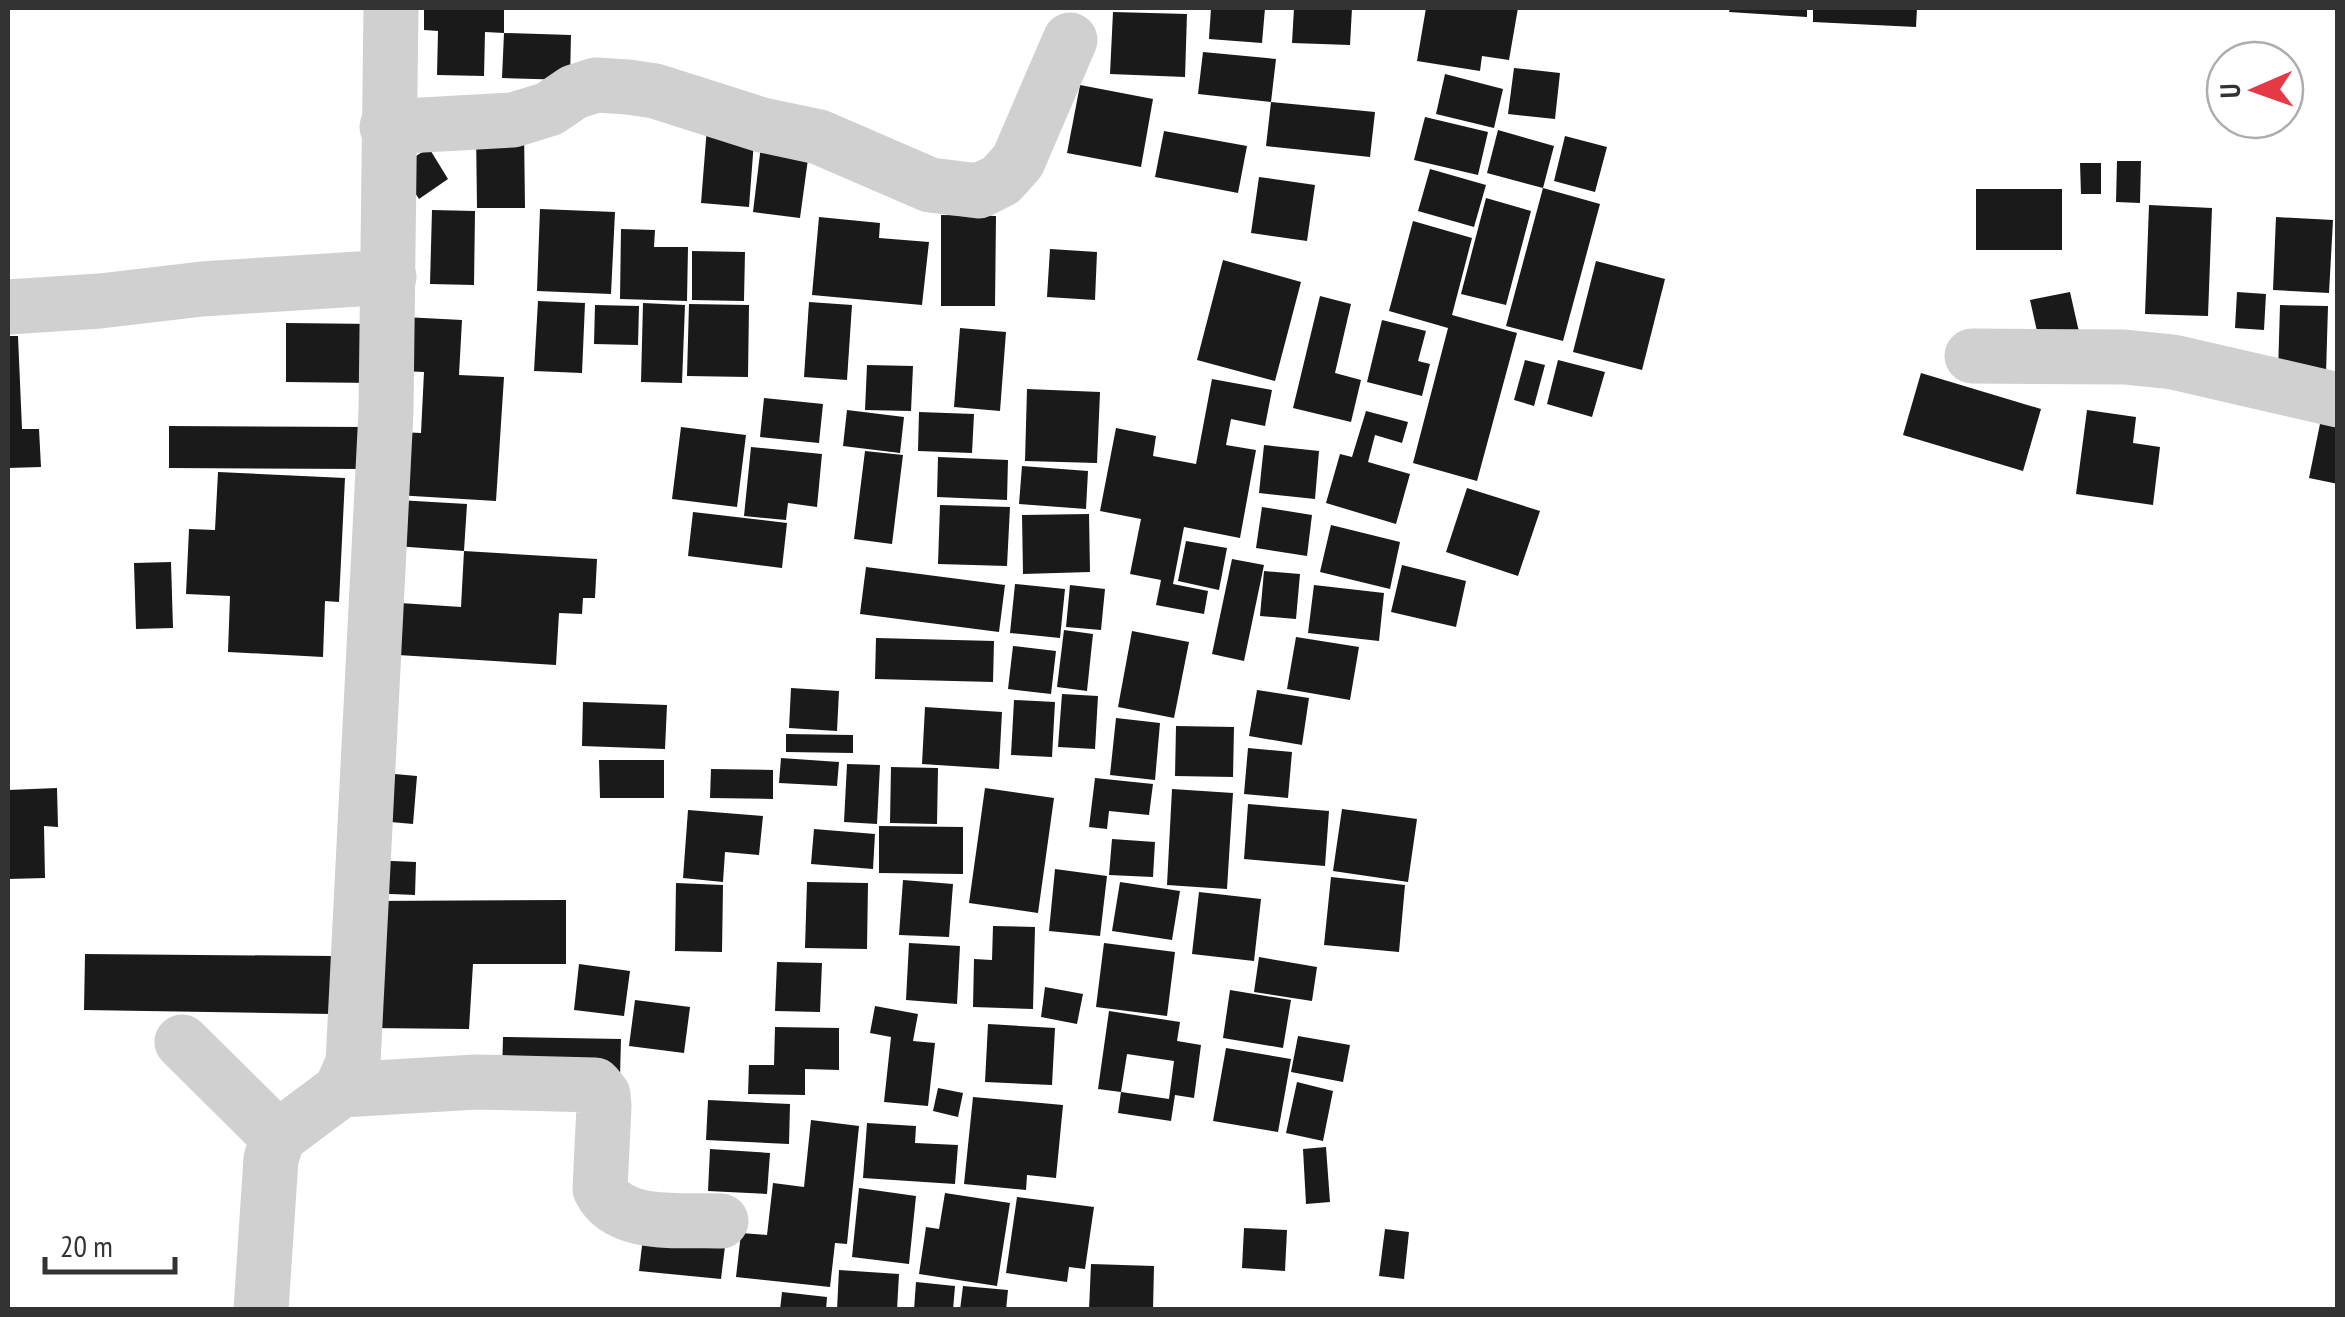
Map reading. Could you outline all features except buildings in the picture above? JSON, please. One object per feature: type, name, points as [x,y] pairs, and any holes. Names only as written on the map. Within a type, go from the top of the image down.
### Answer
[{"type":"street","points":[[261,1310],[271,1159],[278,1138],[340,1090],[352,1063],[386,411],[390,8]]},
{"type":"street","points":[[387,127],[512,120],[549,109],[574,92],[596,85],[628,87],[656,91],[819,137],[930,185],[979,191],[1001,180],[1018,161],[1070,40]]},
{"type":"street","points":[[8,307],[202,288],[389,277]]},
{"type":"street","points":[[1972,356],[2173,362],[2338,400]]},
{"type":"street","points":[[182,1042],[278,1138]]},
{"type":"street","points":[[340,1090],[476,1082],[595,1085],[603,1095],[604,1106],[600,1189],[604,1199],[628,1216],[721,1220]]}]
